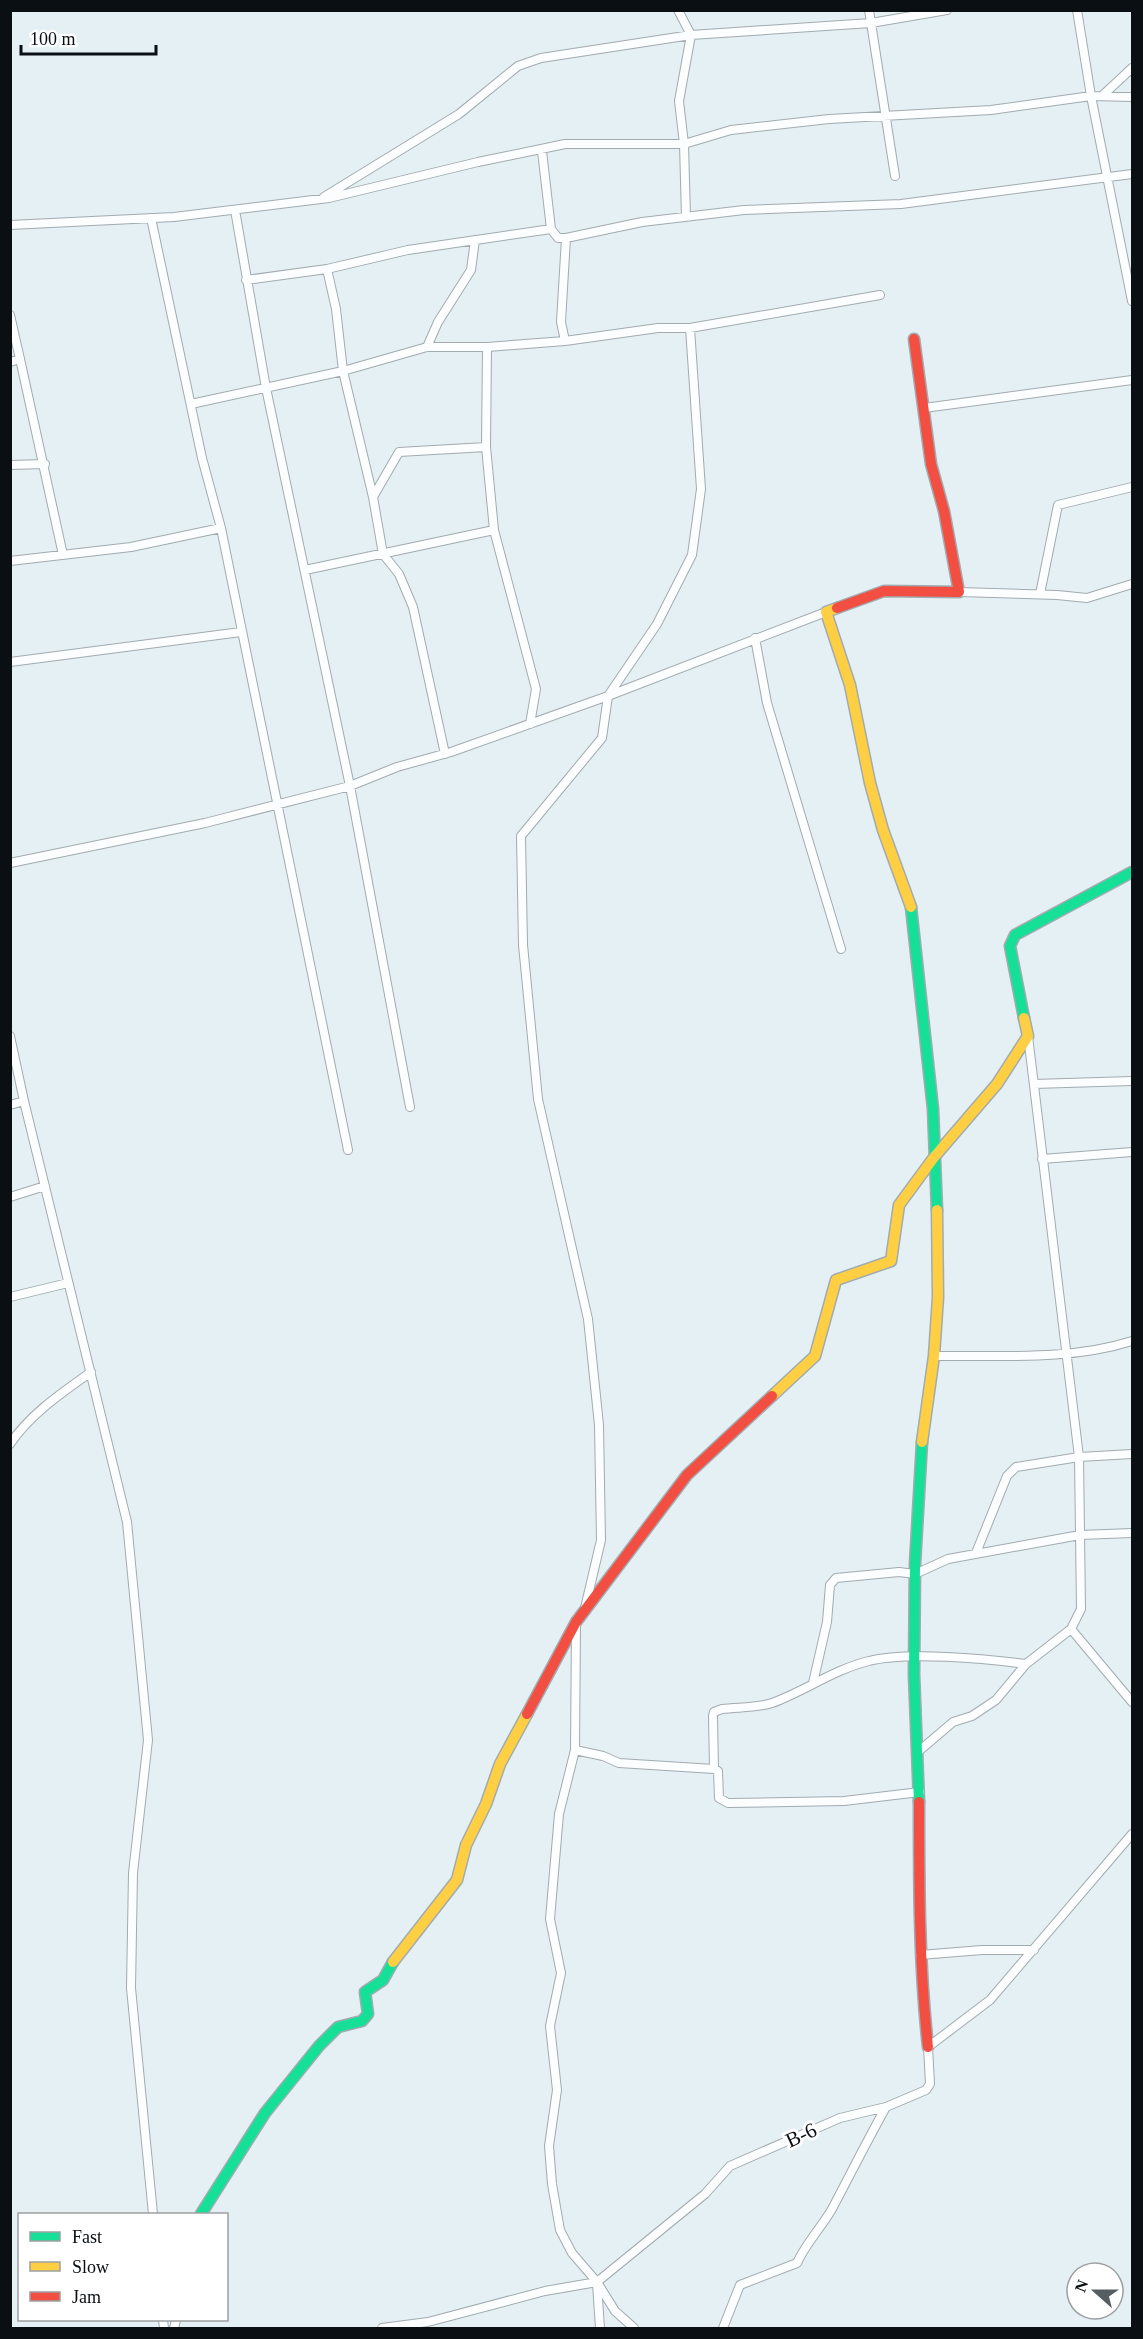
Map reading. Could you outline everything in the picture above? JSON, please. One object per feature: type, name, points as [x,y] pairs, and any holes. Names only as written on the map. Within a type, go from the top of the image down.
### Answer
[{"type":"street","points":[[678,10],[691,35],[679,101],[684,144],[686,217]]},
{"type":"street","points":[[869,10],[895,176]]},
{"type":"street","points":[[319,200],[459,114],[518,66],[541,58],[691,35],[871,23],[947,10]]},
{"type":"street","points":[[1077,10],[1107,176],[1129,266],[1132,302]]},
{"type":"street","points":[[1102,96],[1132,68]]},
{"type":"street","points":[[10,225],[151,218],[319,200],[478,162],[542,151],[566,144],[684,144],[731,129],[885,114],[991,110],[1091,96],[1132,97]]},
{"type":"street","points":[[542,151],[551,229],[558,238],[642,222],[686,217],[784,208],[901,204],[1132,174]]},
{"type":"street","points":[[236,210],[266,388],[350,786],[411,1107]]},
{"type":"street","points":[[151,218],[191,404],[221,528],[348,1150]]},
{"type":"street","points":[[246,280],[327,269],[408,250],[551,229]]},
{"type":"street","points":[[565,341],[561,322],[566,238]]},
{"type":"street","points":[[428,347],[438,322],[471,270],[475,240]]},
{"type":"street","points":[[327,269],[336,309],[343,371],[373,497],[383,554],[399,574],[413,607],[445,754]]},
{"type":"street","points":[[191,404],[343,371],[428,347],[487,347],[565,341],[658,328],[690,328],[880,295]]},
{"type":"street","points":[[10,315],[45,465],[63,555]]},
{"type":"street","points":[[585,1611],[601,1540],[599,1425],[588,1319],[538,1106],[523,945],[521,836],[602,738],[608,696],[657,624],[692,555],[701,489],[690,328]]},
{"type":"street","points":[[914,339],[931,464],[944,511],[959,592]]},
{"type":"street","points":[[487,347],[486,447],[494,530],[536,689],[530,723]]},
{"type":"street","points":[[10,362],[20,359]]},
{"type":"street","points":[[924,408],[1132,380]]},
{"type":"street","points":[[373,497],[399,452],[486,447]]},
{"type":"street","points":[[10,465],[45,465]]},
{"type":"street","points":[[1040,594],[1058,505],[1132,487]]},
{"type":"street","points":[[10,561],[132,547],[221,528]]},
{"type":"street","points":[[305,570],[494,530]]},
{"type":"street","points":[[10,863],[277,805],[350,786],[397,767],[445,754],[608,696],[755,638],[884,591],[1040,594],[1087,598],[1132,584]]},
{"type":"street","points":[[826,612],[850,685],[870,783],[883,830],[912,909],[926,1027],[939,1227],[934,1356],[923,1425],[915,1574],[915,1658],[920,1792],[920,1955],[928,2047]]},
{"type":"street","points":[[10,662],[241,632]]},
{"type":"street","points":[[755,638],[767,703],[840,949]]},
{"type":"street","points":[[919,1751],[953,1722],[972,1716],[996,1700],[1026,1664],[1071,1629],[1081,1609],[1079,1457],[1068,1354],[1028,1036],[1010,946],[1015,935],[1132,872]]},
{"type":"street","points":[[10,1036],[127,1522],[148,1740],[133,1873],[131,1988],[153,2213]]},
{"type":"street","points":[[202,2213],[265,2113],[338,2027],[362,2021],[368,2014],[365,1992],[383,1980],[400,1949],[457,1880],[458,1866],[486,1804],[500,1764],[576,1622],[687,1475],[815,1356],[836,1280],[891,1261],[899,1205],[935,1156],[998,1084],[1028,1036]]},
{"type":"street","points":[[1034,1084],[1132,1080]]},
{"type":"street","points":[[10,1105],[24,1101]]},
{"type":"street","points":[[1042,1159],[1132,1152]]},
{"type":"street","points":[[10,1197],[45,1186]]},
{"type":"street","points":[[10,1297],[68,1283]]},
{"type":"street","points":[[934,1356],[1068,1354],[1109,1348],[1132,1341]]},
{"type":"street","points":[[10,1444],[19,1431],[43,1409],[91,1371]]},
{"type":"street","points":[[976,1553],[1006,1476],[1016,1467],[1079,1457],[1132,1454]]},
{"type":"street","points":[[813,1683],[827,1622],[832,1580],[899,1572],[915,1574],[948,1559],[1080,1534],[1132,1533]]},
{"type":"street","points":[[576,1622],[575,1750],[558,1814],[550,1919],[561,1973],[550,2026],[557,2090],[549,2146],[555,2209],[560,2230],[572,2253],[597,2282],[615,2311],[634,2328]]},
{"type":"street","points":[[1071,1629],[1132,1701]]},
{"type":"street","points":[[920,1792],[844,1801],[728,1803],[719,1798],[717,1771],[714,1769],[714,1712],[771,1703],[813,1683],[869,1661],[915,1658],[997,1660],[1026,1664]]},
{"type":"street","points":[[575,1750],[603,1756],[620,1763],[714,1769]]},
{"type":"street","points":[[928,2047],[990,2000],[1132,1834]]},
{"type":"street","points":[[920,1955],[982,1950],[1034,1950]]},
{"type":"street","name":"B-6","points":[[382,2328],[428,2325],[545,2291],[597,2282],[705,2194],[730,2166],[840,2118],[886,2107],[926,2090],[930,2084],[928,2047]]},
{"type":"street","points":[[723,2328],[740,2285],[797,2263],[806,2244],[831,2211],[848,2174],[886,2107]]},
{"type":"street","points":[[597,2282],[600,2328]]},
{"type":"traffic: fast","points":[[1024,1018],[1010,946],[1015,935],[1132,872]]},
{"type":"traffic: fast","points":[[911,907],[933,1109],[937,1210]]},
{"type":"traffic: fast","points":[[919,1802],[914,1674],[915,1564],[922,1442]]},
{"type":"traffic: fast","points":[[202,2213],[265,2113],[319,2046],[338,2027],[362,2021],[368,2014],[365,1992],[383,1980],[393,1962]]},
{"type":"traffic: slow","points":[[837,608],[826,612],[850,685],[870,783],[883,830],[911,907]]},
{"type":"traffic: slow","points":[[772,1396],[815,1356],[836,1280],[891,1261],[899,1205],[935,1156],[997,1084],[1028,1036],[1024,1018]]},
{"type":"traffic: slow","points":[[922,1442],[934,1356],[938,1297],[937,1210]]},
{"type":"traffic: slow","points":[[393,1962],[457,1880],[466,1845],[486,1804],[500,1764],[527,1714]]},
{"type":"traffic: jam","points":[[837,608],[884,591],[959,592],[944,511],[931,464],[914,339]]},
{"type":"traffic: jam","points":[[527,1714],[576,1622],[687,1475],[772,1396]]},
{"type":"traffic: jam","points":[[919,1802],[921,1955],[928,2047]]}]
